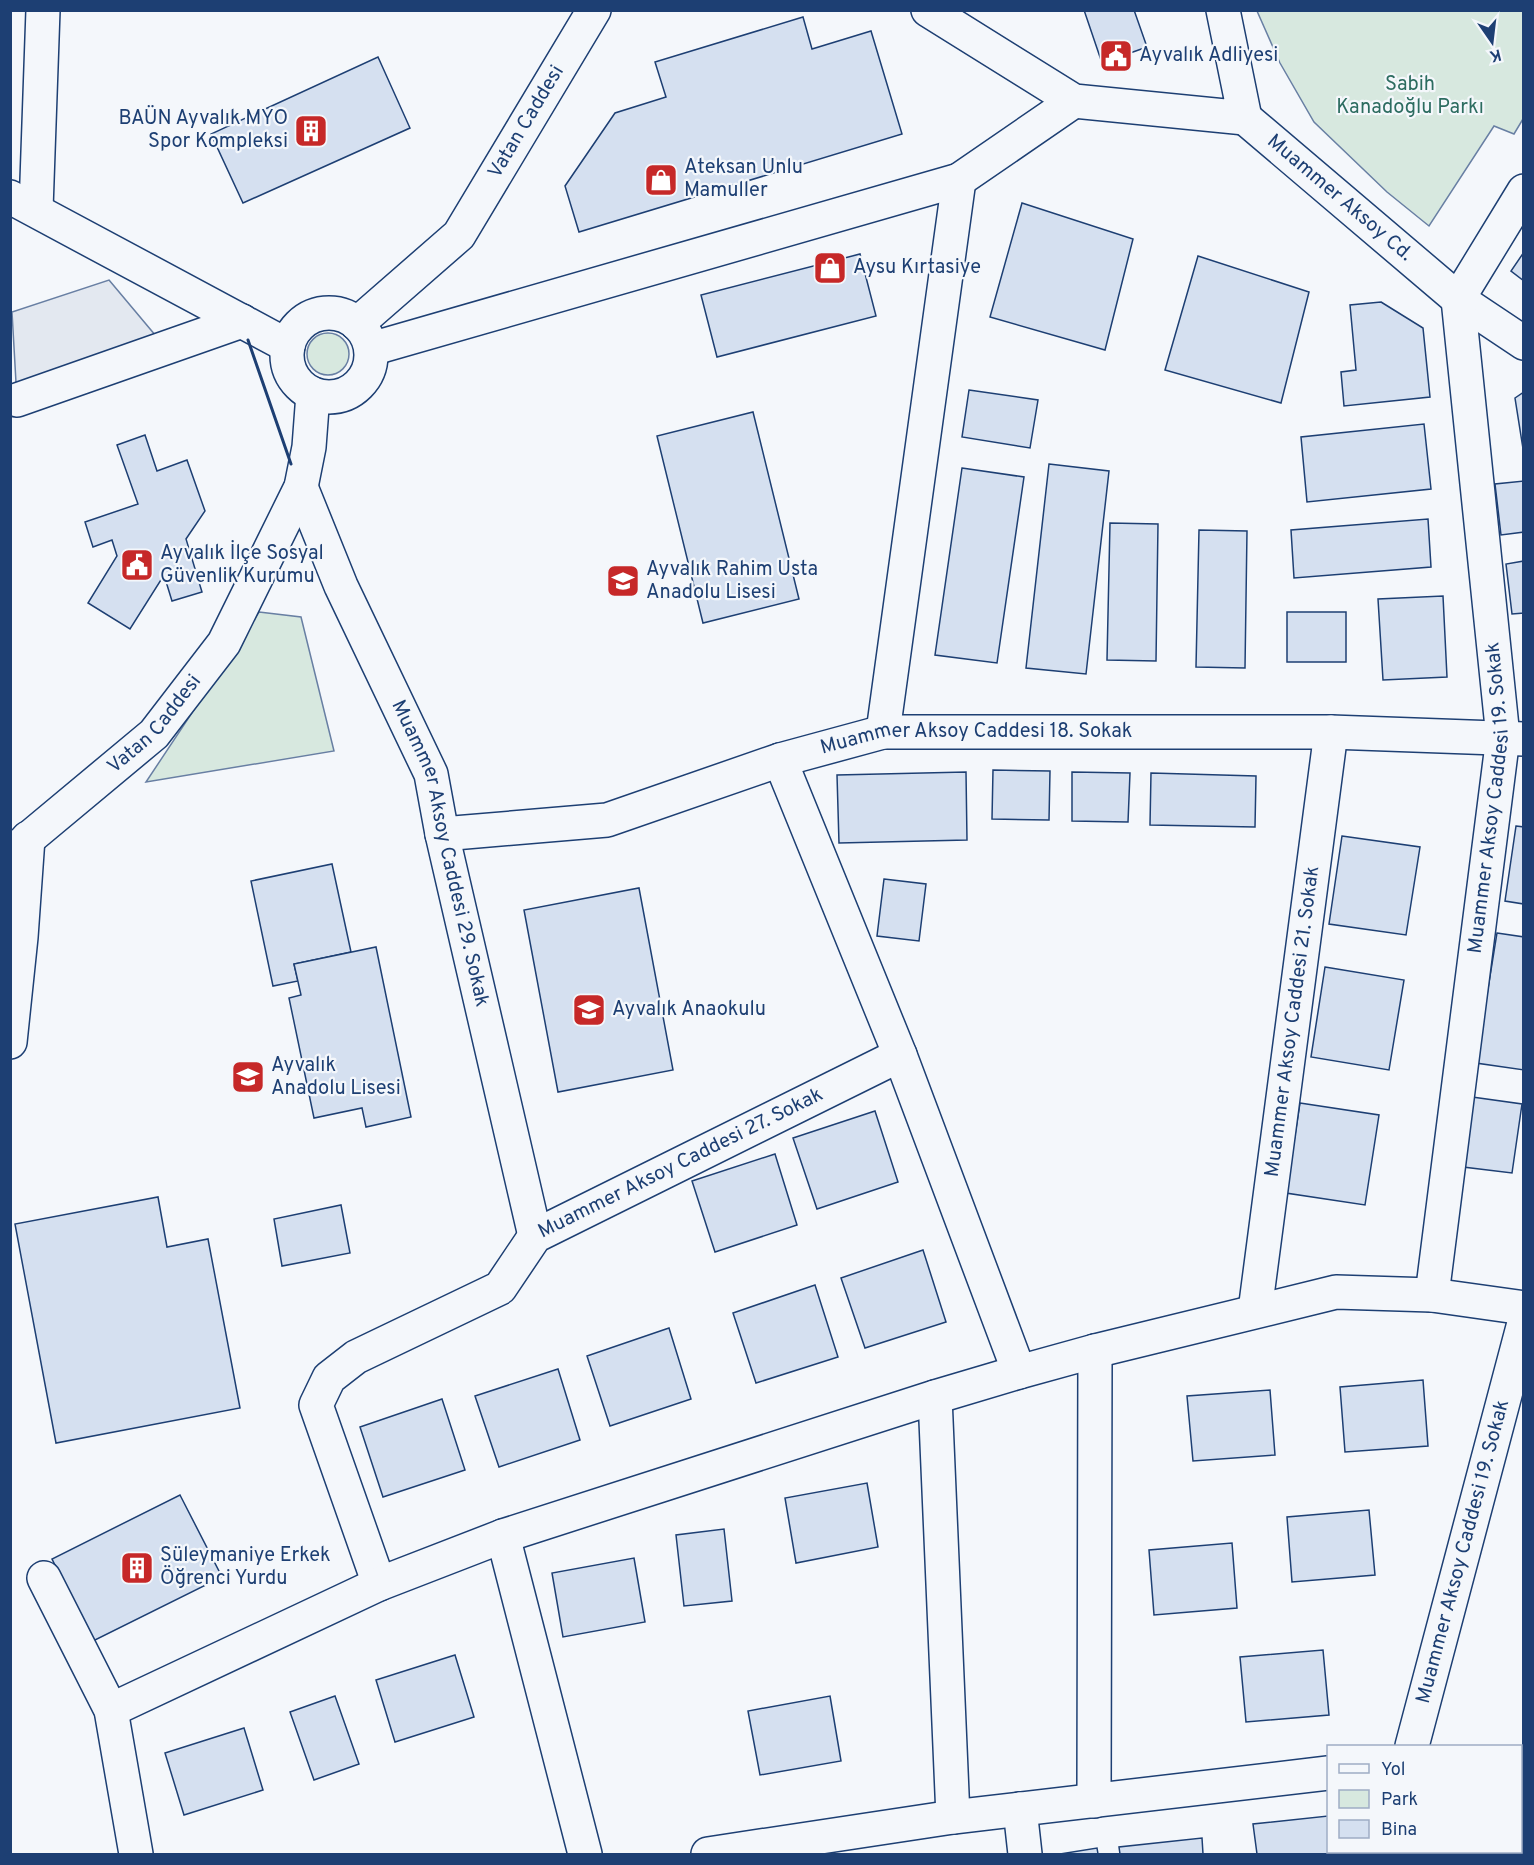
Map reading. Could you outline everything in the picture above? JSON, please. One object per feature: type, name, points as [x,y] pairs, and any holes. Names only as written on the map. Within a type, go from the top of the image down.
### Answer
[{"type":"street","points":[[43,10],[23,203],[288,346]]},
{"type":"street","name":"Vatan Caddesi","points":[[364,336],[459,235],[594,10]]},
{"type":"street","points":[[928,10],[1074,101],[1245,118],[1223,10]]},
{"type":"street","points":[[364,336],[959,180],[1074,101]]},
{"type":"street","name":"Muammer Aksoy Cd.","points":[[1245,118],[1458,299],[1524,343]]},
{"type":"street","points":[[883,732],[959,180]]},
{"type":"street","points":[[1458,299],[1524,191]]},
{"type":"street","name":"Muammer Aksoy Caddesi 19. Sokak","points":[[1432,1295],[1513,738],[1458,299]]},
{"type":"street","points":[[331,313],[345,316],[364,336],[370,364],[365,377],[355,388],[342,394],[327,396],[313,394],[301,386],[292,374],[287,361],[288,346],[294,332],[303,321],[316,315],[331,313]]},
{"type":"street","points":[[16,400],[242,321]]},
{"type":"street","name":"Vatan Caddesi","points":[[10,1042],[21,937],[19,846],[154,734],[224,643],[301,487],[309,447],[313,394]]},
{"type":"street","name":"Muammer Aksoy Caddesi 29. Sokak","points":[[301,487],[341,586],[431,774],[442,834],[534,1236]]},
{"type":"street","name":"Muammer Aksoy Caddesi 18. Sokak","points":[[442,834],[607,820],[780,760],[883,732],[1331,732],[1513,738]]},
{"type":"street","name":"Muammer Aksoy Caddesi 21. Sokak","points":[[1255,1311],[1331,732]]},
{"type":"street","points":[[780,760],[900,1055],[1019,1372]]},
{"type":"street","name":"Muammer Aksoy Caddesi 27. Sokak","points":[[380,1584],[316,1405],[328,1378],[356,1357],[500,1288],[534,1236],[900,1055]]},
{"type":"street","points":[[111,1710],[380,1584],[503,1536],[934,1397],[1019,1372],[1336,1292],[1432,1295],[1524,1308]]},
{"type":"street","name":"Muammer Aksoy Caddesi 19. Sokak","points":[[1412,1745],[1524,1323]]},
{"type":"street","points":[[1094,1801],[1095,1351]]},
{"type":"street","points":[[934,1397],[953,1817]]},
{"type":"street","points":[[503,1536],[585,1854]]},
{"type":"street","points":[[44,1578],[111,1710],[136,1854]]},
{"type":"street","points":[[708,1854],[953,1817],[1327,1773]]},
{"type":"street","points":[[1020,1809],[1025,1854]]},
{"type":"green space","name":"Sabih Kanadoğlu Parkı","points":[[1257,11],[1523,11],[1523,119],[1514,134],[1494,126],[1429,226],[1387,192],[1314,122],[1280,63]]},
{"type":"green space","points":[[328,333],[336,334],[343,339],[348,346],[348,362],[343,369],[336,374],[328,375],[320,374],[313,369],[308,362],[307,354],[308,346],[313,339],[320,334]]},
{"type":"green space","points":[[259,612],[301,617],[334,751],[146,782]]},
{"type":"shaded area","points":[[109,280],[166,348],[17,400],[12,312]]},
{"type":"building","points":[[1084,10],[1134,10],[1147,47],[1102,63]]},
{"type":"building","points":[[803,17],[812,49],[871,31],[902,134],[579,232],[565,186],[615,113],[666,97],[655,62]]},
{"type":"building","name":"BAÜN Ayvalık MYO Spor Kompleksi","points":[[378,57],[410,128],[243,203],[211,134]]},
{"type":"building","points":[[1022,203],[1133,239],[1105,350],[990,317]]},
{"type":"building","points":[[1524,252],[1524,281],[1511,271]]},
{"type":"building","points":[[860,254],[876,316],[717,357],[701,295]]},
{"type":"building","points":[[1198,256],[1309,292],[1281,403],[1165,370]]},
{"type":"building","points":[[1381,302],[1423,328],[1430,397],[1344,406],[1341,372],[1356,370],[1350,305]]},
{"type":"building","points":[[969,390],[1038,400],[1030,448],[962,437]]},
{"type":"building","points":[[1524,392],[1524,455],[1515,398]]},
{"type":"building","points":[[753,412],[799,599],[703,623],[657,436]]},
{"type":"building","points":[[1424,424],[1431,489],[1307,502],[1301,437]]},
{"type":"building","points":[[145,435],[157,471],[187,460],[205,511],[186,539],[202,592],[172,601],[164,575],[130,629],[88,603],[117,556],[112,540],[93,547],[85,522],[138,504],[117,445]]},
{"type":"building","points":[[1049,464],[1109,471],[1086,674],[1026,668]]},
{"type":"building","points":[[962,468],[1024,477],[997,663],[935,655]]},
{"type":"building","points":[[1524,481],[1524,532],[1501,535],[1495,484]]},
{"type":"building","points":[[1428,519],[1431,567],[1294,578],[1291,530]]},
{"type":"building","points":[[1110,523],[1158,524],[1156,661],[1107,660]]},
{"type":"building","points":[[1199,530],[1247,531],[1245,668],[1196,667]]},
{"type":"building","points":[[1524,561],[1524,613],[1512,614],[1506,564]]},
{"type":"building","points":[[1443,596],[1447,677],[1383,680],[1378,599]]},
{"type":"building","points":[[1287,612],[1346,612],[1346,662],[1287,662]]},
{"type":"building","points":[[993,770],[1050,771],[1049,820],[992,819]]},
{"type":"building","points":[[966,772],[967,840],[839,843],[837,775]]},
{"type":"building","points":[[1072,772],[1130,773],[1128,822],[1072,821]]},
{"type":"building","points":[[1151,773],[1256,776],[1255,827],[1150,825]]},
{"type":"building","points":[[1516,826],[1524,827],[1524,904],[1505,901]]},
{"type":"building","points":[[1342,836],[1420,847],[1406,935],[1329,924]]},
{"type":"building","points":[[332,864],[351,952],[294,964],[298,981],[273,986],[251,881]]},
{"type":"building","points":[[884,879],[926,884],[919,941],[877,936]]},
{"type":"building","points":[[639,888],[673,1070],[558,1092],[524,910]]},
{"type":"building","points":[[1497,933],[1524,937],[1524,1070],[1476,1063]]},
{"type":"building","points":[[376,947],[411,1117],[366,1127],[362,1108],[314,1118],[289,998],[301,995],[294,964]]},
{"type":"building","points":[[1325,967],[1404,980],[1389,1070],[1311,1057]]},
{"type":"building","points":[[1465,1096],[1522,1104],[1512,1173],[1455,1166]]},
{"type":"building","points":[[1300,1103],[1379,1115],[1365,1205],[1286,1193]]},
{"type":"building","points":[[875,1111],[898,1182],[817,1209],[793,1138]]},
{"type":"building","points":[[775,1154],[797,1225],[715,1252],[692,1181]]},
{"type":"building","points":[[158,1197],[167,1247],[208,1239],[240,1408],[56,1443],[15,1224]]},
{"type":"building","points":[[341,1205],[350,1253],[282,1266],[274,1219]]},
{"type":"building","points":[[923,1250],[946,1322],[865,1348],[841,1278]]},
{"type":"building","points":[[815,1285],[838,1357],[756,1383],[733,1313]]},
{"type":"building","points":[[669,1328],[691,1399],[610,1426],[587,1356]]},
{"type":"building","points":[[558,1369],[580,1440],[499,1467],[475,1396]]},
{"type":"building","points":[[1423,1380],[1428,1446],[1345,1452],[1340,1387]]},
{"type":"building","points":[[1270,1390],[1275,1455],[1193,1461],[1187,1396]]},
{"type":"building","points":[[442,1399],[465,1470],[383,1497],[360,1427]]},
{"type":"building","points":[[867,1483],[878,1547],[796,1563],[785,1498]]},
{"type":"building","name":"Süleymaniye Erkek Öğrenci Yurdu","points":[[180,1495],[222,1577],[93,1641],[52,1559]]},
{"type":"building","points":[[1369,1510],[1375,1575],[1292,1582],[1287,1517]]},
{"type":"building","points":[[724,1529],[732,1601],[684,1606],[676,1535]]},
{"type":"building","points":[[1232,1543],[1237,1608],[1154,1615],[1149,1550]]},
{"type":"building","points":[[634,1558],[645,1622],[563,1637],[552,1573]]},
{"type":"building","points":[[1323,1650],[1329,1715],[1246,1722],[1240,1657]]},
{"type":"building","points":[[455,1655],[474,1717],[395,1742],[376,1680]]},
{"type":"building","points":[[335,1696],[359,1764],[314,1780],[290,1712]]},
{"type":"building","points":[[830,1696],[841,1761],[760,1775],[748,1711]]},
{"type":"building","points":[[244,1728],[263,1790],[184,1815],[165,1753]]},
{"type":"building","points":[[1327,1816],[1327,1853],[1340,1854],[1257,1854],[1253,1824]]},
{"type":"building","points":[[1522,1827],[1524,1827],[1524,1854],[1446,1854],[1522,1853]]},
{"type":"building","points":[[1202,1838],[1203,1854],[1120,1854],[1119,1847]]},
{"type":"building","points":[[1097,1848],[1098,1854],[1060,1854]]},
{"type":"wall","points":[[248,340],[291,464]]},
{"type":"place","name":"Ayvalık Adliyesi","points":[[1116,56]]},
{"type":"place","name":"BAÜN Ayvalık MYO Spor Kompleksi","points":[[311,131]]},
{"type":"place","name":"Ateksan Unlu Mamuller","points":[[661,180]]},
{"type":"place","name":"Aysu Kırtasiye","points":[[830,268]]},
{"type":"place","name":"Ayvalık İlçe Sosyal Güvenlik Kurumu","points":[[137,565]]},
{"type":"place","name":"Ayvalık Rahim Usta Anadolu Lisesi","points":[[623,581]]},
{"type":"place","name":"Ayvalık Anaokulu","points":[[589,1010]]},
{"type":"place","name":"Ayvalık Anadolu Lisesi","points":[[248,1077]]},
{"type":"place","name":"Süleymaniye Erkek Öğrenci Yurdu","points":[[137,1568]]}]
